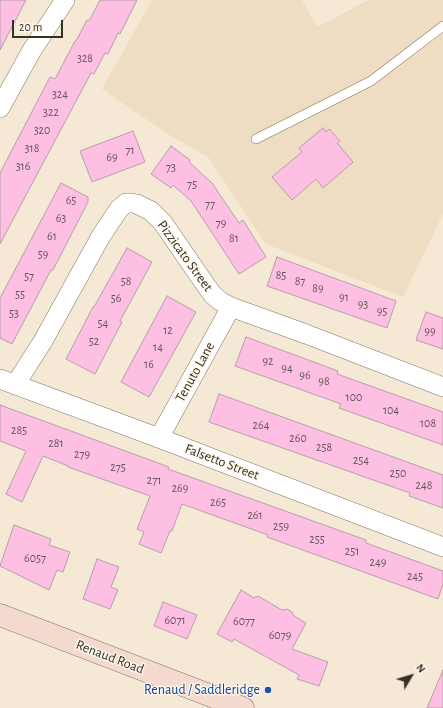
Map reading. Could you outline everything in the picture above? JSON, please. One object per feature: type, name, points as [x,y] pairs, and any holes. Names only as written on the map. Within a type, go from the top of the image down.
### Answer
[{"type":"street","points":[[0,108],[32,50],[65,0]]},
{"type":"street","name":"Pizzicato Street","points":[[8,382],[43,341],[101,236],[119,209],[126,204],[137,204],[151,211],[164,223],[213,295],[231,307],[306,334],[443,387]]},
{"type":"street","name":"Tenuto Lane","points":[[159,438],[231,307]]},
{"type":"street","name":"Falsetto Street","points":[[8,382],[443,547]]},
{"type":"street","name":"Renaud Road","points":[[0,615],[243,708]]},
{"type":"lane","points":[[256,139],[371,81],[443,26]]},
{"type":"shaded area","points":[[152,0],[302,0],[317,27],[369,0],[443,0],[443,214],[403,297],[266,244],[208,157],[171,136],[102,89]]},
{"type":"building","points":[[0,0],[26,0],[0,50]]},
{"type":"building","points":[[100,0],[137,0],[108,54],[105,53],[94,74],[91,73],[0,244],[0,173],[50,77],[55,79],[75,41],[87,20],[89,21]]},
{"type":"building","points":[[323,128],[326,132],[329,129],[340,141],[337,143],[353,162],[323,188],[316,179],[292,200],[272,177],[302,152],[299,148]]},
{"type":"building","points":[[133,131],[145,162],[92,182],[80,151]]},
{"type":"building","points":[[171,146],[190,160],[189,162],[212,183],[239,223],[243,220],[266,257],[239,274],[191,201],[173,185],[171,188],[151,174]]},
{"type":"building","points":[[61,183],[88,197],[88,202],[53,270],[51,270],[12,344],[0,338],[0,298]]},
{"type":"building","points":[[127,248],[152,262],[120,321],[122,322],[95,374],[66,359],[93,307]]},
{"type":"building","points":[[277,257],[396,301],[387,328],[267,286]]},
{"type":"building","points":[[167,296],[196,312],[149,397],[121,382]]},
{"type":"building","points":[[426,312],[443,318],[443,349],[416,340]]},
{"type":"building","points":[[246,337],[338,371],[337,374],[443,412],[443,445],[339,408],[341,404],[235,366]]},
{"type":"building","points":[[219,394],[443,475],[443,508],[409,496],[410,493],[209,422]]},
{"type":"building","points":[[0,405],[169,467],[168,469],[366,540],[366,543],[443,571],[443,584],[438,599],[267,537],[268,535],[182,504],[172,531],[170,531],[161,553],[139,544],[144,532],[137,529],[150,496],[68,467],[43,456],[22,502],[6,494],[26,451],[0,441]]},
{"type":"building","points":[[14,525],[51,539],[49,545],[70,552],[63,572],[57,570],[49,590],[0,566]]},
{"type":"building","points":[[97,559],[119,567],[111,587],[118,590],[110,609],[83,599]]},
{"type":"building","points":[[241,590],[254,598],[258,596],[282,610],[287,609],[292,612],[294,616],[306,623],[292,649],[328,662],[319,686],[297,679],[299,675],[234,639],[232,642],[217,634]]},
{"type":"building","points":[[163,602],[197,615],[187,639],[154,626]]},
{"type":"building","points":[[443,670],[443,708],[427,708]]},
{"type":"place","name":"Renaud / Saddleridge","points":[[268,690]]}]
